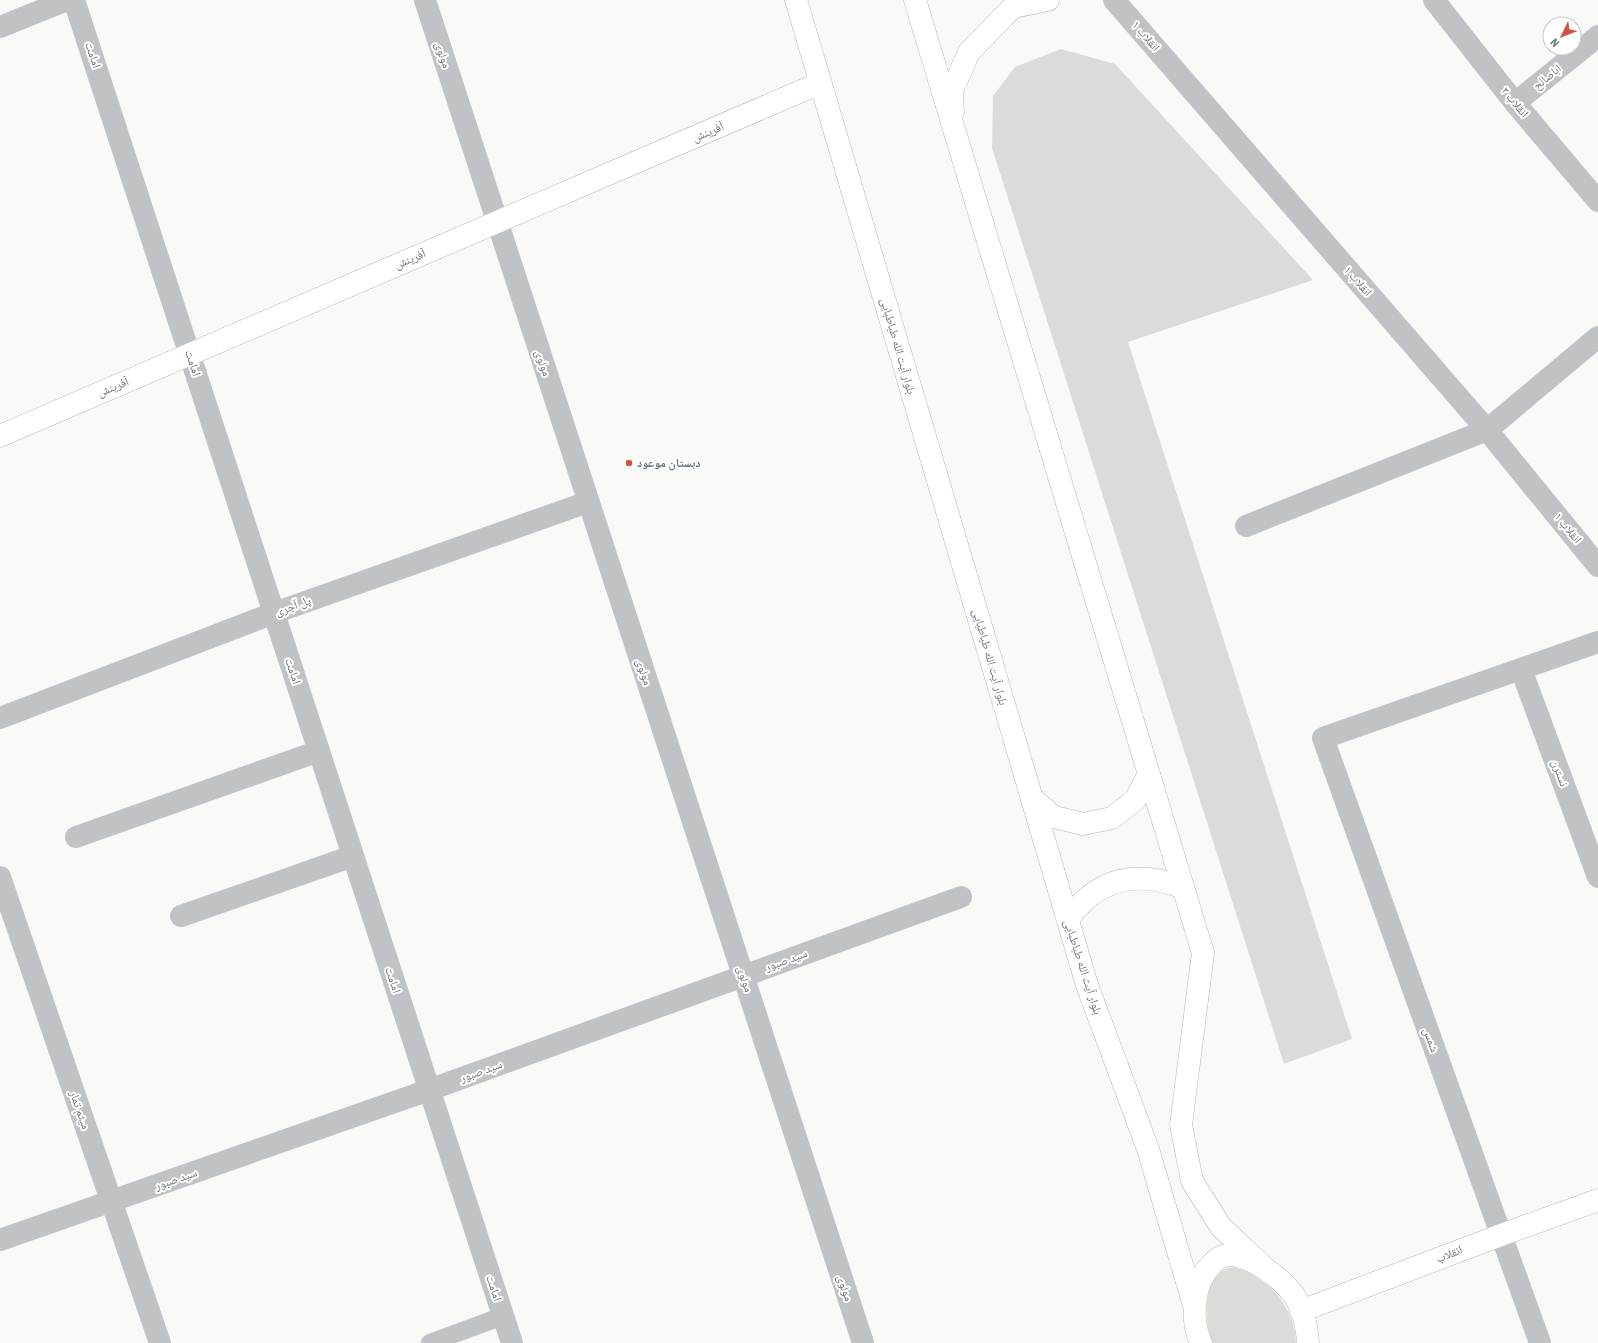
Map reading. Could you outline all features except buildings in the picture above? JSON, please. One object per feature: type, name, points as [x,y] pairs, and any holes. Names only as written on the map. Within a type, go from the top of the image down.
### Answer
[{"type":"main road","name":"بلوار آیت الله طباطبایی","points":[[796,0],[1087,985],[1148,1149],[1195,1309]]},
{"type":"main road","points":[[915,0],[1203,953],[1181,1125],[1192,1181],[1221,1227],[1282,1282],[1293,1294],[1301,1311],[1307,1330],[1308,1343]]},
{"type":"main road","points":[[955,133],[952,91],[969,52],[1013,7],[1048,0]]},
{"type":"main road","name":"آفرینش","points":[[0,436],[820,83]]},
{"type":"main road","points":[[1032,798],[1054,817],[1083,824],[1112,818],[1135,800],[1149,774]]},
{"type":"main road","points":[[1068,919],[1088,896],[1115,882],[1132,878],[1149,878],[1167,881],[1183,888]]},
{"type":"main road","name":"انقلاب","points":[[1301,1311],[1598,1200]]},
{"type":"main road","points":[[1198,1342],[1195,1309],[1196,1297],[1200,1282],[1209,1267],[1220,1257],[1234,1256],[1250,1260],[1267,1270]]},
{"type":"street","points":[[0,27],[67,0]]},
{"type":"street","name":"امامت","points":[[74,0],[512,1343]]},
{"type":"street","name":"مولوی","points":[[425,0],[863,1343]]},
{"type":"street","name":"انقلاب ۱","points":[[1114,0],[1487,430],[1598,566]]},
{"type":"street","name":"انقلاب ۲","points":[[1434,0],[1516,104],[1598,201]]},
{"type":"street","name":"اباصالح","points":[[1516,104],[1598,36]]},
{"type":"street","points":[[1246,526],[1487,430],[1598,337]]},
{"type":"street","name":"پل آجری","points":[[0,718],[274,613],[588,502]]},
{"type":"street","points":[[1521,669],[1598,642]]},
{"type":"street","name":"شمس","points":[[1521,669],[1323,738],[1540,1343]]},
{"type":"street","name":"نسترن","points":[[1521,669],[1598,877]]},
{"type":"street","points":[[76,837],[319,751]]},
{"type":"street","points":[[181,916],[353,856]]},
{"type":"street","name":"میثم تمار","points":[[0,877],[160,1343]]},
{"type":"street","name":"سید صبور","points":[[0,1240],[429,1090],[961,897]]},
{"type":"lane","points":[[430,1343],[503,1316]]},
{"type":"shaded area","points":[[1061,49],[1115,64],[1313,280],[1128,342],[1352,1039],[1284,1064],[992,148],[993,96],[1015,67]]},
{"type":"shaded area","points":[[1233,1267],[1246,1271],[1257,1278],[1277,1295],[1291,1317],[1296,1343],[1213,1343],[1210,1334],[1207,1311],[1210,1287],[1215,1277],[1223,1270]]},
{"type":"place","name":"دبستان موعود","points":[[629,463]]}]
